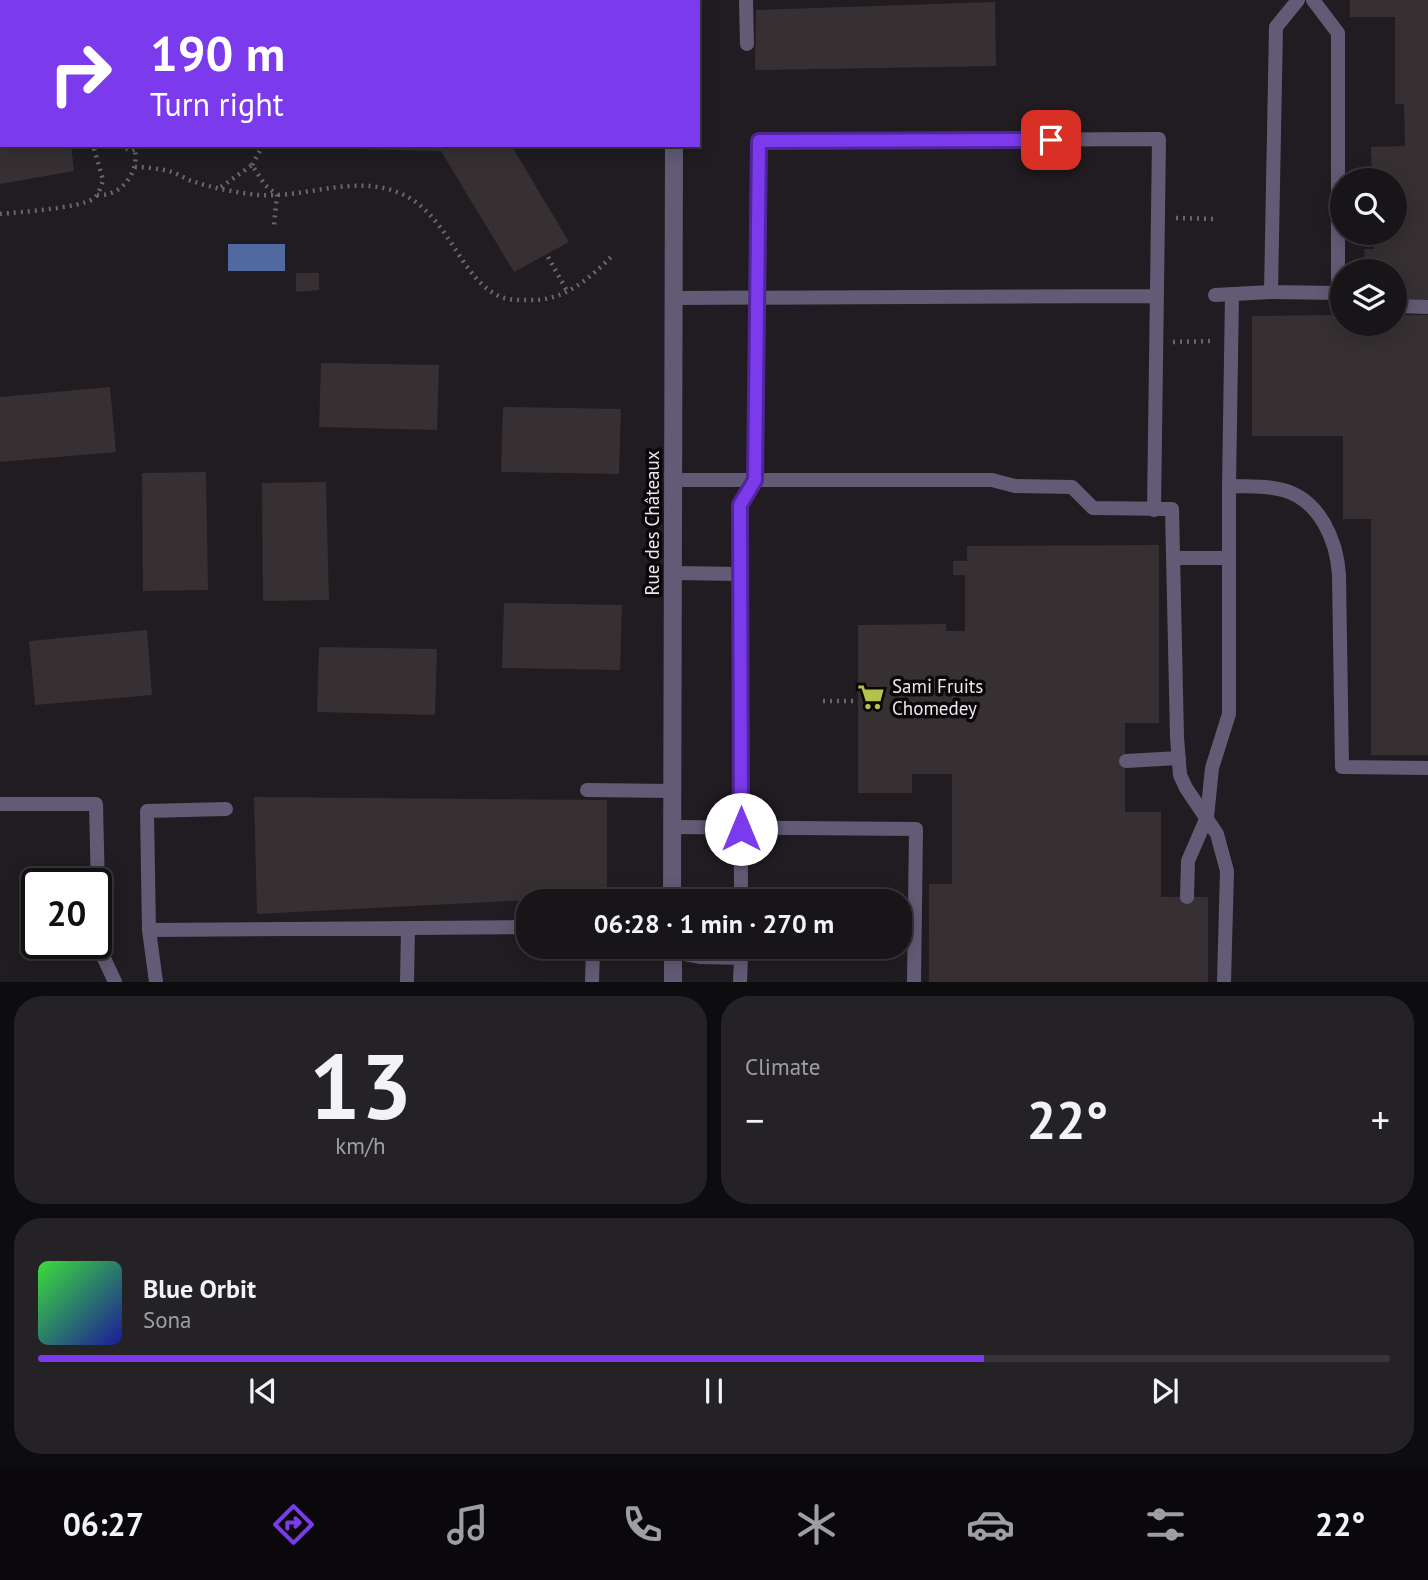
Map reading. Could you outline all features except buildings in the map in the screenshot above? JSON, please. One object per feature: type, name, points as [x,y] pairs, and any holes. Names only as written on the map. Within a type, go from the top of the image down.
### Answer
[{"type":"street","name":"Rue des Châteaux","points":[[672,889],[674,147]]},
{"type":"street","points":[[673,959],[673,982]]},
{"type":"lane","points":[[746,0],[747,44]]},
{"type":"lane","points":[[1271,292],[1276,27],[1298,0]]},
{"type":"lane","points":[[1313,0],[1338,33],[1340,259]]},
{"type":"lane","points":[[741,889],[740,505],[755,480],[759,141],[1159,139],[1154,510]]},
{"type":"lane","points":[[1214,295],[1271,292],[1330,295]]},
{"type":"lane","points":[[1187,897],[1188,861],[1207,817],[1212,768],[1229,714],[1232,294]]},
{"type":"lane","points":[[673,298],[1157,296]]},
{"type":"lane","points":[[1407,306],[1428,307]]},
{"type":"lane","points":[[672,480],[992,480],[1015,486],[1072,487],[1093,508],[1172,509],[1180,775],[1217,834],[1227,871],[1224,982]]},
{"type":"lane","points":[[1229,486],[1274,488],[1294,494],[1314,510],[1335,547],[1339,575],[1342,767],[1428,768]]},
{"type":"lane","points":[[1173,558],[1229,558]]},
{"type":"lane","points":[[673,573],[741,574]]},
{"type":"lane","points":[[1126,761],[1179,758]]},
{"type":"lane","points":[[587,789],[673,791]]},
{"type":"lane","points":[[0,804],[96,804],[99,933],[102,954],[115,982]]},
{"type":"lane","points":[[156,982],[149,930],[147,811],[226,810]]},
{"type":"lane","points":[[672,827],[916,829],[914,982]]},
{"type":"lane","points":[[149,930],[516,927]]},
{"type":"lane","points":[[407,982],[408,928]]},
{"type":"lane","points":[[592,982],[593,959]]},
{"type":"lane","points":[[740,982],[741,959]]},
{"type":"path","points":[[0,214],[92,200],[103,180],[94,147]]},
{"type":"path","points":[[122,147],[135,151],[141,147]]},
{"type":"path","points":[[220,187],[252,164],[262,147]]},
{"type":"path","points":[[97,195],[103,196],[117,190],[127,181],[135,167],[135,151]]},
{"type":"path","points":[[252,164],[265,185],[276,195]]},
{"type":"path","points":[[135,167],[171,171],[191,181],[257,194],[276,195],[367,186],[396,191],[432,215],[483,284],[501,296],[514,300],[546,300],[567,292],[586,281],[614,254]]},
{"type":"path","points":[[274,225],[276,195]]},
{"type":"path","points":[[1158,218],[1214,219]]},
{"type":"path","points":[[548,257],[567,292]]},
{"type":"path","points":[[1157,343],[1231,340]]},
{"type":"path","points":[[823,701],[858,701]]},
{"type":"water","points":[[228,244],[285,244],[285,271],[228,271]]},
{"type":"place","name":"Sami Fruits Chomedey","points":[[871,697]]},
{"type":"route","points":[[741,829],[740,505],[755,480],[759,141],[1051,140]]}]
